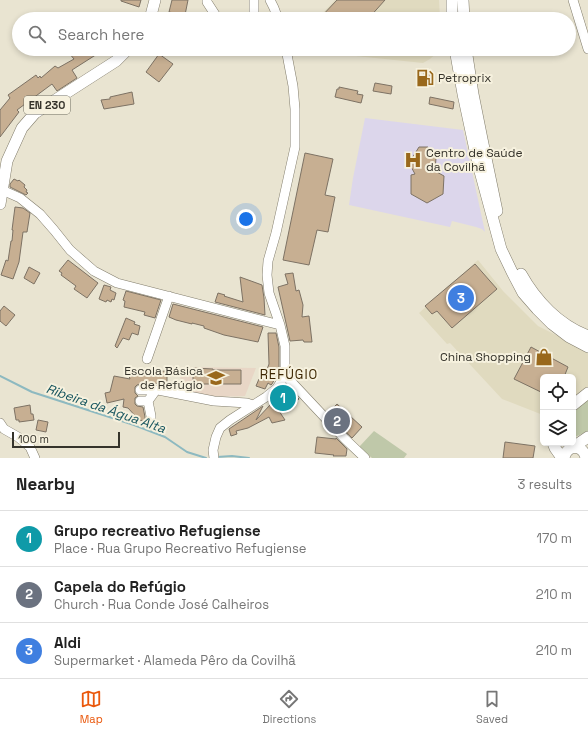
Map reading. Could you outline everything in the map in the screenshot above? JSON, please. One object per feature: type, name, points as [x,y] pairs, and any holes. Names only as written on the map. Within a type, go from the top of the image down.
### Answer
[{"type":"main road","points":[[152,12],[155,0]]},
{"type":"main road","points":[[452,0],[452,12]]},
{"type":"main road","points":[[463,0],[464,12]]},
{"type":"main road","name":"EN 230","points":[[0,204],[1,189],[7,161],[22,128],[35,113],[116,61],[121,56]]},
{"type":"main road","points":[[456,56],[477,162],[501,249],[523,293],[537,309],[568,337],[588,347]]},
{"type":"main road","points":[[467,56],[486,160],[498,216],[507,246],[526,283],[537,298],[563,323],[588,336]]},
{"type":"main road","points":[[576,403],[588,393]]},
{"type":"main road","points":[[566,451],[588,437]]},
{"type":"main road","points":[[554,446],[555,448],[566,451],[578,448],[581,449],[587,458]]},
{"type":"street","points":[[207,0],[213,12]]},
{"type":"street","points":[[254,0],[254,12]]},
{"type":"street","points":[[270,0],[275,12]]},
{"type":"street","points":[[573,0],[588,49]]},
{"type":"street","points":[[214,455],[213,450],[220,428],[266,397],[277,388],[285,375],[285,346],[280,325],[268,293],[267,275],[268,261],[276,234],[296,146],[296,109],[287,56]]},
{"type":"street","points":[[1,189],[20,198],[40,214],[70,250],[94,271],[117,283],[280,325]]},
{"type":"street","points":[[147,359],[169,296]]},
{"type":"street","points":[[285,375],[344,439],[365,458]]},
{"type":"street","points":[[140,390],[156,390],[214,401],[247,403],[253,405]]},
{"type":"street","points":[[151,421],[151,416],[144,401],[156,390]]},
{"type":"street","points":[[0,423],[4,429],[18,437],[30,447],[35,458]]},
{"type":"shaded area","points":[[335,0],[439,0],[440,12],[324,12]]},
{"type":"shaded area","points":[[356,56],[433,56],[423,63]]},
{"type":"shaded area","name":"Centro de Saúde da Covilhã","points":[[365,118],[463,130],[485,232],[476,227],[452,221],[450,227],[349,205]]},
{"type":"shaded area","points":[[478,260],[503,291],[538,326],[588,351],[588,389],[576,399],[576,374],[540,374],[540,414],[502,399],[450,343],[447,344],[419,313]]},
{"type":"shaded area","name":"Escola Básica de Refúgio","points":[[181,367],[256,368],[245,396],[210,397],[188,392],[187,388],[180,388]]},
{"type":"green space","points":[[588,399],[588,431],[576,437],[576,410]]},
{"type":"green space","points":[[374,431],[407,454],[404,458],[372,458],[359,447]]},
{"type":"building","points":[[121,0],[141,0],[139,7]]},
{"type":"building","points":[[172,0],[188,0],[186,12],[169,12]]},
{"type":"building","points":[[337,0],[385,0],[374,12],[326,12]]},
{"type":"building","points":[[72,56],[94,56],[72,70],[77,78],[57,91],[52,84],[17,110],[19,112],[0,137],[0,110],[10,98],[8,95],[36,75],[38,78],[40,76],[41,78],[55,66],[58,68],[74,59]]},
{"type":"building","points":[[158,56],[162,56],[173,64],[159,82],[146,72]]},
{"type":"building","points":[[424,72],[433,73],[432,84],[423,83]]},
{"type":"building","points":[[375,83],[392,86],[391,94],[373,91]]},
{"type":"building","points":[[339,87],[358,91],[357,94],[363,95],[361,103],[335,97]]},
{"type":"building","points":[[132,92],[134,104],[104,109],[101,100],[110,99],[110,97]]},
{"type":"building","points":[[430,97],[454,102],[453,109],[429,104]]},
{"type":"building","points":[[419,147],[428,147],[428,155],[436,158],[435,171],[444,176],[443,194],[427,203],[411,194],[411,175],[415,174],[409,163]]},
{"type":"building","points":[[305,153],[333,159],[325,195],[335,197],[328,232],[317,230],[309,265],[283,260]]},
{"type":"building","points":[[14,179],[19,180],[25,185],[24,187],[28,193],[26,195],[10,187],[10,184]]},
{"type":"building","points":[[15,207],[23,208],[30,213],[27,232],[23,232],[19,262],[13,279],[1,275],[6,260],[8,261],[12,241]]},
{"type":"building","points":[[68,260],[98,283],[87,298],[74,289],[76,286],[61,275],[62,273],[59,271]]},
{"type":"building","points":[[475,264],[497,289],[452,328],[437,311],[432,314],[425,306]]},
{"type":"building","points":[[29,267],[40,273],[34,284],[24,278]]},
{"type":"building","points":[[293,273],[296,291],[299,290],[303,305],[302,317],[309,316],[312,342],[304,342],[303,340],[290,341],[278,287],[288,284],[285,274]]},
{"type":"building","points":[[240,277],[262,285],[265,315],[215,302],[218,293],[243,302]]},
{"type":"building","points":[[104,285],[111,287],[110,290],[116,293],[114,300],[112,299],[111,302],[107,300],[106,302],[99,299]]},
{"type":"building","points":[[126,291],[161,300],[155,318],[144,315],[145,312],[124,307],[125,301],[123,300]]},
{"type":"building","points":[[173,304],[263,327],[258,342],[224,335],[204,328],[204,326],[169,317]]},
{"type":"building","points":[[4,306],[15,315],[6,326],[0,321],[0,311]]},
{"type":"building","points":[[126,318],[135,322],[134,324],[140,326],[138,335],[132,333],[129,340],[123,338],[117,348],[115,346]]},
{"type":"building","points":[[268,333],[276,333],[279,347],[279,371],[272,384],[271,385],[268,383],[265,389],[256,386],[259,379],[263,380],[269,364]]},
{"type":"building","points":[[531,347],[568,367],[565,374],[540,374],[540,392],[514,379]]},
{"type":"building","points":[[193,368],[241,370],[241,384],[193,384]]},
{"type":"building","points":[[167,371],[167,383],[140,384],[135,387],[135,393],[138,396],[135,398],[135,404],[143,407],[145,421],[139,420],[128,408],[123,407],[124,399],[107,403],[105,393],[110,392],[114,376],[130,379],[129,376],[146,375],[146,372]]},
{"type":"building","points":[[286,385],[299,399],[296,401],[292,396],[277,408],[285,420],[272,423],[269,417],[248,428],[236,431],[237,434],[231,436],[229,429],[263,406],[256,420],[285,389],[284,388]]},
{"type":"building","points":[[337,404],[362,427],[352,438],[328,413]]},
{"type":"building","points":[[30,405],[31,414],[33,414],[34,420],[19,422],[19,420],[16,420],[14,408]]},
{"type":"building","points":[[38,420],[48,422],[46,432],[36,430]]},
{"type":"building","points":[[317,437],[336,438],[347,449],[346,456],[333,456],[334,455],[315,453]]},
{"type":"building","points":[[505,442],[535,446],[533,458],[503,458]]},
{"type":"waterway","name":"Ribeira da Água Alta","points":[[0,376],[32,392],[134,425],[165,437],[187,452],[206,458]]},
{"type":"waterway","name":"Ribeira da Água Alta","points":[[217,457],[232,456],[249,458]]},
{"type":"place","name":"Petroprix","points":[[425,78]]},
{"type":"place","name":"Centro de Saúde da Covilhã","points":[[413,160]]},
{"type":"place","name":"Aldi","points":[[461,298]]},
{"type":"place","name":"China Shopping","points":[[544,357]]},
{"type":"place","name":"Escola Básica de Refúgio","points":[[216,378]]},
{"type":"place","name":"Grupo recreativo Refugiense","points":[[283,398]]},
{"type":"place","name":"Capela do Refúgio","points":[[337,421]]},
{"type":"district","name":"REFÚGIO","points":[[289,374]]}]
